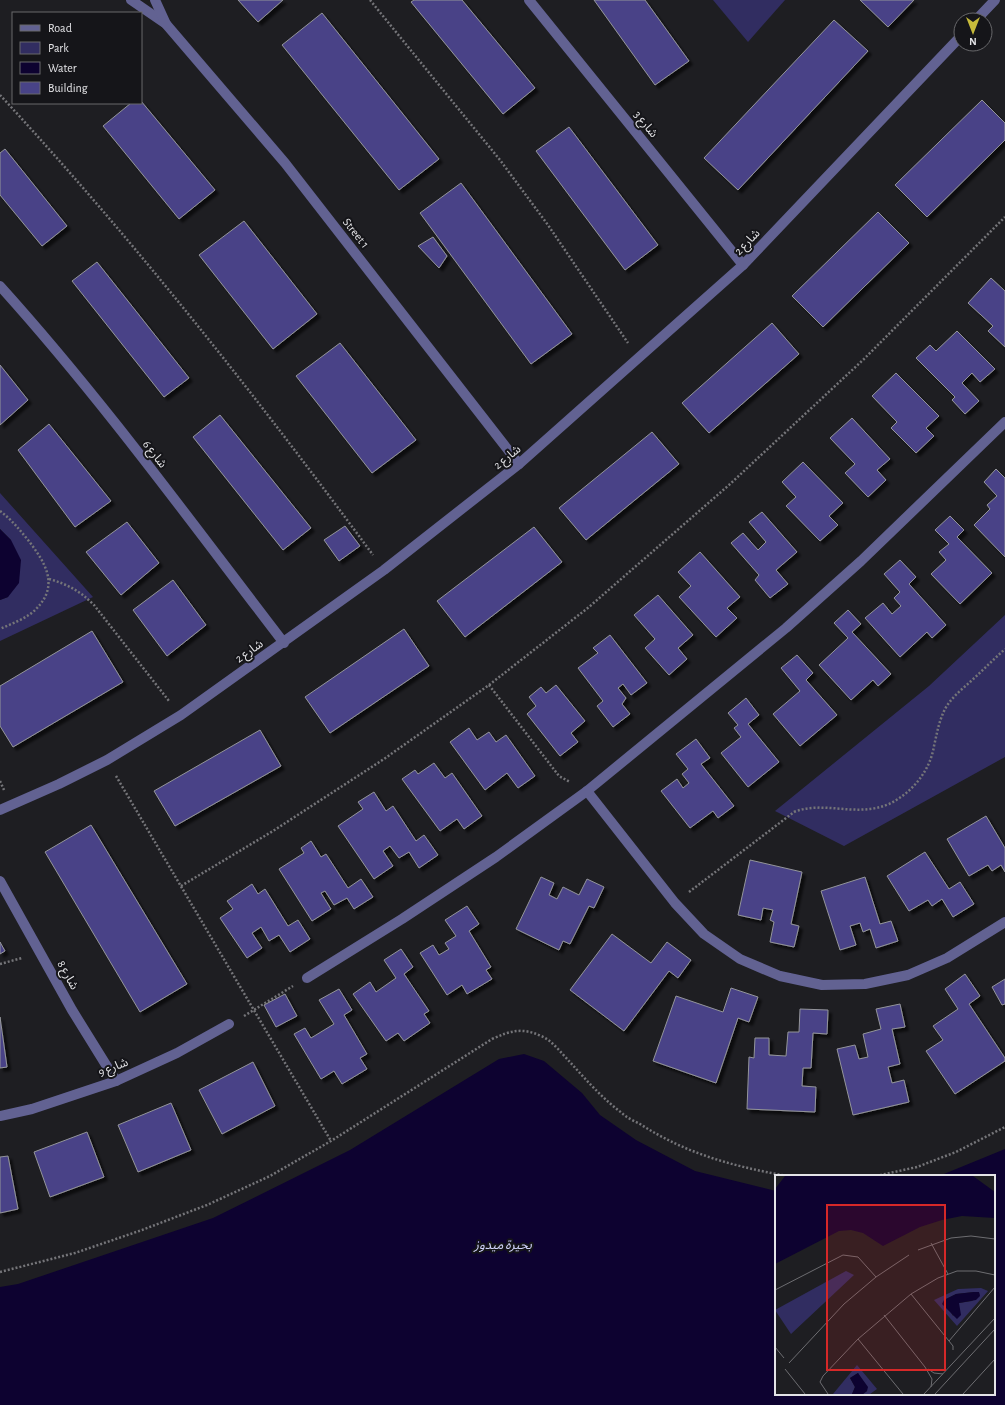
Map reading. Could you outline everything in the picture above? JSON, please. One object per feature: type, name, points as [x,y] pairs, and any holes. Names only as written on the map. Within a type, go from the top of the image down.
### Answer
[{"type":"street","points":[[131,0],[166,24]]},
{"type":"street","points":[[155,0],[166,24]]},
{"type":"street","name":"شارع 3","points":[[530,0],[743,265]]},
{"type":"street","points":[[984,12],[995,0]]},
{"type":"street","name":"Street 1","points":[[166,24],[285,163],[519,464]]},
{"type":"street","name":"شارع 2","points":[[0,810],[59,784],[107,760],[181,716],[384,570],[519,464],[743,265],[953,44]]},
{"type":"street","name":"شارع 6","points":[[0,286],[45,336],[123,434],[284,643]]},
{"type":"street","points":[[307,978],[496,857],[587,791],[792,623],[861,561],[1005,422]]},
{"type":"street","points":[[587,791],[675,903],[704,934],[740,959],[780,976],[822,985],[865,984],[908,975],[948,958],[1005,922]]},
{"type":"street","name":"شارع 8","points":[[0,881],[72,1010],[116,1081]]},
{"type":"street","name":"شارع 9","points":[[0,1116],[32,1109],[116,1081],[177,1053],[229,1024]]},
{"type":"path","points":[[370,0],[500,160],[577,267],[638,358]]},
{"type":"path","points":[[0,94],[89,194],[169,290],[247,387],[384,570]]},
{"type":"path","points":[[181,886],[273,831],[384,759],[489,685],[588,608],[729,485],[864,359],[1005,218]]},
{"type":"path","points":[[0,511],[14,523],[37,552],[47,570],[49,579],[44,599],[38,608],[30,615],[0,629]]},
{"type":"path","points":[[49,579],[62,582],[74,588],[94,605],[181,716]]},
{"type":"path","points":[[675,903],[794,812],[810,808],[853,810],[872,809],[889,804],[905,794],[919,781],[929,765],[940,720],[946,708],[954,697],[1005,649]]},
{"type":"path","points":[[489,685],[559,776],[568,782],[584,788],[587,791]]},
{"type":"path","points":[[107,760],[331,1141]]},
{"type":"path","points":[[0,964],[40,952]]},
{"type":"path","points":[[229,1024],[307,978]]},
{"type":"path","points":[[0,1272],[75,1253],[142,1230],[207,1205],[270,1176],[331,1141],[492,1040],[508,1032],[526,1031],[543,1036],[556,1047],[587,1081],[622,1113],[661,1138],[704,1156],[749,1169],[782,1175]]},
{"type":"path","points":[[881,1175],[917,1167],[956,1152],[1005,1128]]},
{"type":"green space","points":[[713,0],[785,0],[748,42]]},
{"type":"green space","points":[[0,493],[93,597],[0,641],[0,600],[8,597],[11,540],[0,529]]},
{"type":"green space","points":[[1005,615],[1005,757],[844,846],[775,811],[929,686]]},
{"type":"water","points":[[0,529],[11,540],[21,560],[19,583],[8,597],[0,600]]},
{"type":"water","name":"بحيرة ميدوز","points":[[524,1054],[544,1061],[582,1093],[600,1115],[636,1140],[695,1171],[775,1191],[775,1395],[995,1395],[995,1175],[941,1175],[1005,1149],[1005,1405],[0,1405],[0,1287],[18,1284],[213,1218],[350,1150],[499,1059]]},
{"type":"building","points":[[238,0],[283,0],[258,22]]},
{"type":"building","points":[[414,0],[462,0],[535,88],[503,114],[411,2]]},
{"type":"building","points":[[594,0],[645,0],[689,61],[655,85]]},
{"type":"building","points":[[860,0],[914,0],[888,27]]},
{"type":"building","points":[[322,13],[439,159],[399,190],[282,45]]},
{"type":"building","points":[[834,20],[868,51],[738,190],[704,158]]},
{"type":"building","points":[[982,100],[1005,123],[1005,140],[927,217],[895,185]]},
{"type":"building","points":[[142,102],[215,190],[179,219],[103,126],[130,104],[142,104]]},
{"type":"building","points":[[569,127],[658,245],[625,270],[536,151]]},
{"type":"building","points":[[5,149],[67,226],[42,246],[0,195],[0,153]]},
{"type":"building","points":[[461,183],[572,334],[531,364],[420,213]]},
{"type":"building","points":[[878,212],[909,243],[823,327],[792,296]]},
{"type":"building","points":[[244,221],[317,314],[273,349],[199,255]]},
{"type":"building","points":[[433,237],[447,256],[439,268],[418,246]]},
{"type":"building","points":[[97,262],[189,378],[164,397],[72,281]]},
{"type":"building","points":[[991,278],[1005,291],[1005,347],[988,331],[993,326],[968,303]]},
{"type":"building","points":[[772,323],[799,354],[709,433],[682,403]]},
{"type":"building","points":[[957,331],[995,369],[980,382],[972,373],[962,383],[979,401],[965,414],[952,400],[955,397],[916,358],[930,345],[936,351]]},
{"type":"building","points":[[340,343],[416,440],[372,473],[296,376]]},
{"type":"building","points":[[0,365],[28,400],[0,425]]},
{"type":"building","points":[[896,373],[939,416],[926,428],[934,436],[916,453],[891,428],[897,422],[872,396]]},
{"type":"building","points":[[220,415],[311,528],[283,550],[193,437]]},
{"type":"building","points":[[852,418],[890,459],[877,470],[886,480],[868,497],[845,473],[855,464],[830,438]]},
{"type":"building","points":[[49,424],[111,501],[75,527],[18,450]]},
{"type":"building","points":[[652,432],[679,464],[586,540],[559,508]]},
{"type":"building","points":[[803,462],[843,503],[829,516],[838,525],[820,541],[786,506],[796,497],[782,482]]},
{"type":"building","points":[[996,469],[1005,478],[1005,557],[974,525],[990,509],[987,505],[997,496],[984,482]]},
{"type":"building","points":[[762,512],[797,552],[776,570],[788,584],[770,598],[755,580],[759,575],[731,543],[743,533],[758,550],[766,542],[749,522]]},
{"type":"building","points":[[950,516],[964,530],[957,537],[992,573],[960,604],[931,574],[946,560],[939,552],[949,544],[935,530]]},
{"type":"building","points":[[127,522],[159,563],[121,595],[86,552]]},
{"type":"building","points":[[345,526],[360,546],[339,561],[324,540]]},
{"type":"building","points":[[534,527],[562,562],[465,637],[437,601]]},
{"type":"building","points":[[700,552],[740,597],[727,608],[737,618],[716,637],[679,597],[691,586],[678,572]]},
{"type":"building","points":[[900,560],[916,577],[909,584],[946,625],[932,638],[927,632],[900,657],[865,618],[883,603],[892,614],[901,606],[894,598],[900,592],[884,574]]},
{"type":"building","points":[[173,580],[206,625],[167,656],[133,610]]},
{"type":"building","points":[[658,595],[693,635],[678,648],[687,659],[669,675],[645,648],[655,639],[634,615]]},
{"type":"building","points":[[848,610],[861,624],[852,632],[891,674],[878,686],[873,680],[851,700],[819,665],[848,638],[834,623]]},
{"type":"building","points":[[404,629],[429,666],[330,733],[305,697]]},
{"type":"building","points":[[92,631],[123,682],[13,747],[0,726],[0,686]]},
{"type":"building","points":[[610,635],[647,683],[631,695],[623,684],[618,688],[626,698],[622,704],[630,714],[613,727],[597,706],[603,701],[578,668],[598,653],[593,648]]},
{"type":"building","points":[[797,655],[813,673],[806,680],[837,715],[800,746],[773,714],[800,691],[781,668]]},
{"type":"building","points":[[556,685],[585,721],[571,733],[578,742],[560,756],[527,714],[536,706],[529,697],[541,687],[546,693]]},
{"type":"building","points":[[746,698],[759,715],[748,724],[779,762],[748,787],[721,753],[741,737],[734,728],[738,725],[728,713]]},
{"type":"building","points":[[469,728],[477,740],[489,732],[496,742],[506,735],[535,776],[518,788],[507,773],[485,790],[450,742]]},
{"type":"building","points":[[260,730],[281,766],[175,826],[154,791]]},
{"type":"building","points":[[696,739],[710,758],[701,764],[734,806],[718,818],[713,811],[690,828],[661,791],[677,779],[683,788],[689,783],[682,774],[688,769],[676,754]]},
{"type":"building","points":[[434,763],[445,778],[452,773],[482,816],[464,829],[457,819],[440,831],[402,779],[415,770],[418,774]]},
{"type":"building","points":[[374,792],[386,811],[393,806],[416,841],[424,835],[438,855],[419,868],[409,852],[399,858],[390,846],[383,851],[393,866],[374,879],[338,826],[363,809],[358,802]]},
{"type":"building","points":[[986,816],[1005,848],[1005,872],[1001,865],[992,871],[988,865],[969,876],[947,839]]},
{"type":"building","points":[[91,825],[187,984],[140,1012],[45,852]]},
{"type":"building","points":[[311,841],[321,857],[326,854],[348,888],[361,879],[373,897],[354,909],[347,898],[334,905],[325,891],[321,893],[331,909],[312,921],[279,869],[304,853],[301,848]]},
{"type":"building","points":[[925,852],[949,889],[960,882],[974,904],[953,917],[942,899],[932,906],[928,900],[909,911],[887,876]]},
{"type":"building","points":[[750,860],[802,872],[791,924],[799,926],[794,947],[770,942],[774,922],[770,920],[773,910],[763,908],[761,920],[738,915]]},
{"type":"building","points":[[541,877],[554,883],[549,895],[557,899],[563,887],[579,895],[587,879],[604,887],[594,908],[589,906],[570,944],[563,941],[559,950],[516,929]]},
{"type":"building","points":[[865,877],[880,924],[891,921],[898,941],[876,948],[870,929],[863,932],[860,923],[850,926],[856,945],[840,950],[821,891]]},
{"type":"building","points":[[252,884],[258,894],[265,889],[288,926],[298,920],[310,939],[290,952],[279,935],[269,941],[261,927],[252,933],[262,948],[247,958],[220,918],[233,909],[227,901]]},
{"type":"building","points":[[467,906],[479,924],[469,931],[491,967],[486,970],[492,979],[467,994],[462,985],[447,995],[420,953],[433,945],[439,955],[449,949],[445,943],[456,936],[445,920]]},
{"type":"building","points":[[612,934],[651,963],[667,942],[691,960],[678,978],[669,971],[624,1031],[570,990]]},
{"type":"building","points":[[0,942],[5,951],[0,954]]},
{"type":"building","points":[[401,949],[413,967],[404,974],[429,1011],[424,1014],[430,1023],[404,1041],[398,1033],[386,1041],[353,994],[370,982],[376,992],[396,978],[384,960]]},
{"type":"building","points":[[965,974],[980,996],[969,1004],[1005,1058],[1005,1061],[955,1094],[926,1051],[943,1040],[933,1026],[958,1009],[945,989]]},
{"type":"building","points":[[1005,979],[1005,1004],[1002,1005],[992,987]]},
{"type":"building","points":[[731,988],[758,997],[749,1022],[738,1018],[716,1083],[653,1061],[676,996],[723,1012]]},
{"type":"building","points":[[339,989],[352,1010],[344,1015],[367,1054],[360,1058],[367,1069],[342,1084],[334,1071],[321,1079],[294,1034],[305,1028],[311,1038],[334,1024],[319,1000]]},
{"type":"building","points":[[285,994],[297,1016],[276,1027],[264,1005]]},
{"type":"building","points":[[900,1004],[905,1027],[892,1029],[900,1064],[888,1067],[892,1083],[904,1080],[909,1102],[853,1115],[837,1049],[855,1045],[859,1059],[868,1057],[863,1034],[881,1029],[876,1009]]},
{"type":"building","points":[[800,1009],[828,1010],[827,1034],[813,1033],[811,1068],[803,1068],[802,1086],[816,1087],[815,1112],[747,1109],[749,1057],[754,1058],[755,1038],[769,1038],[769,1055],[786,1056],[788,1032],[799,1032]]},
{"type":"building","points":[[0,1017],[7,1067],[0,1068]]},
{"type":"building","points":[[253,1062],[275,1106],[222,1134],[199,1090]]},
{"type":"building","points":[[171,1103],[191,1150],[138,1172],[118,1125]]},
{"type":"building","points":[[87,1132],[104,1177],[50,1197],[34,1152]]},
{"type":"building","points":[[8,1156],[18,1209],[0,1213],[0,1157]]}]
